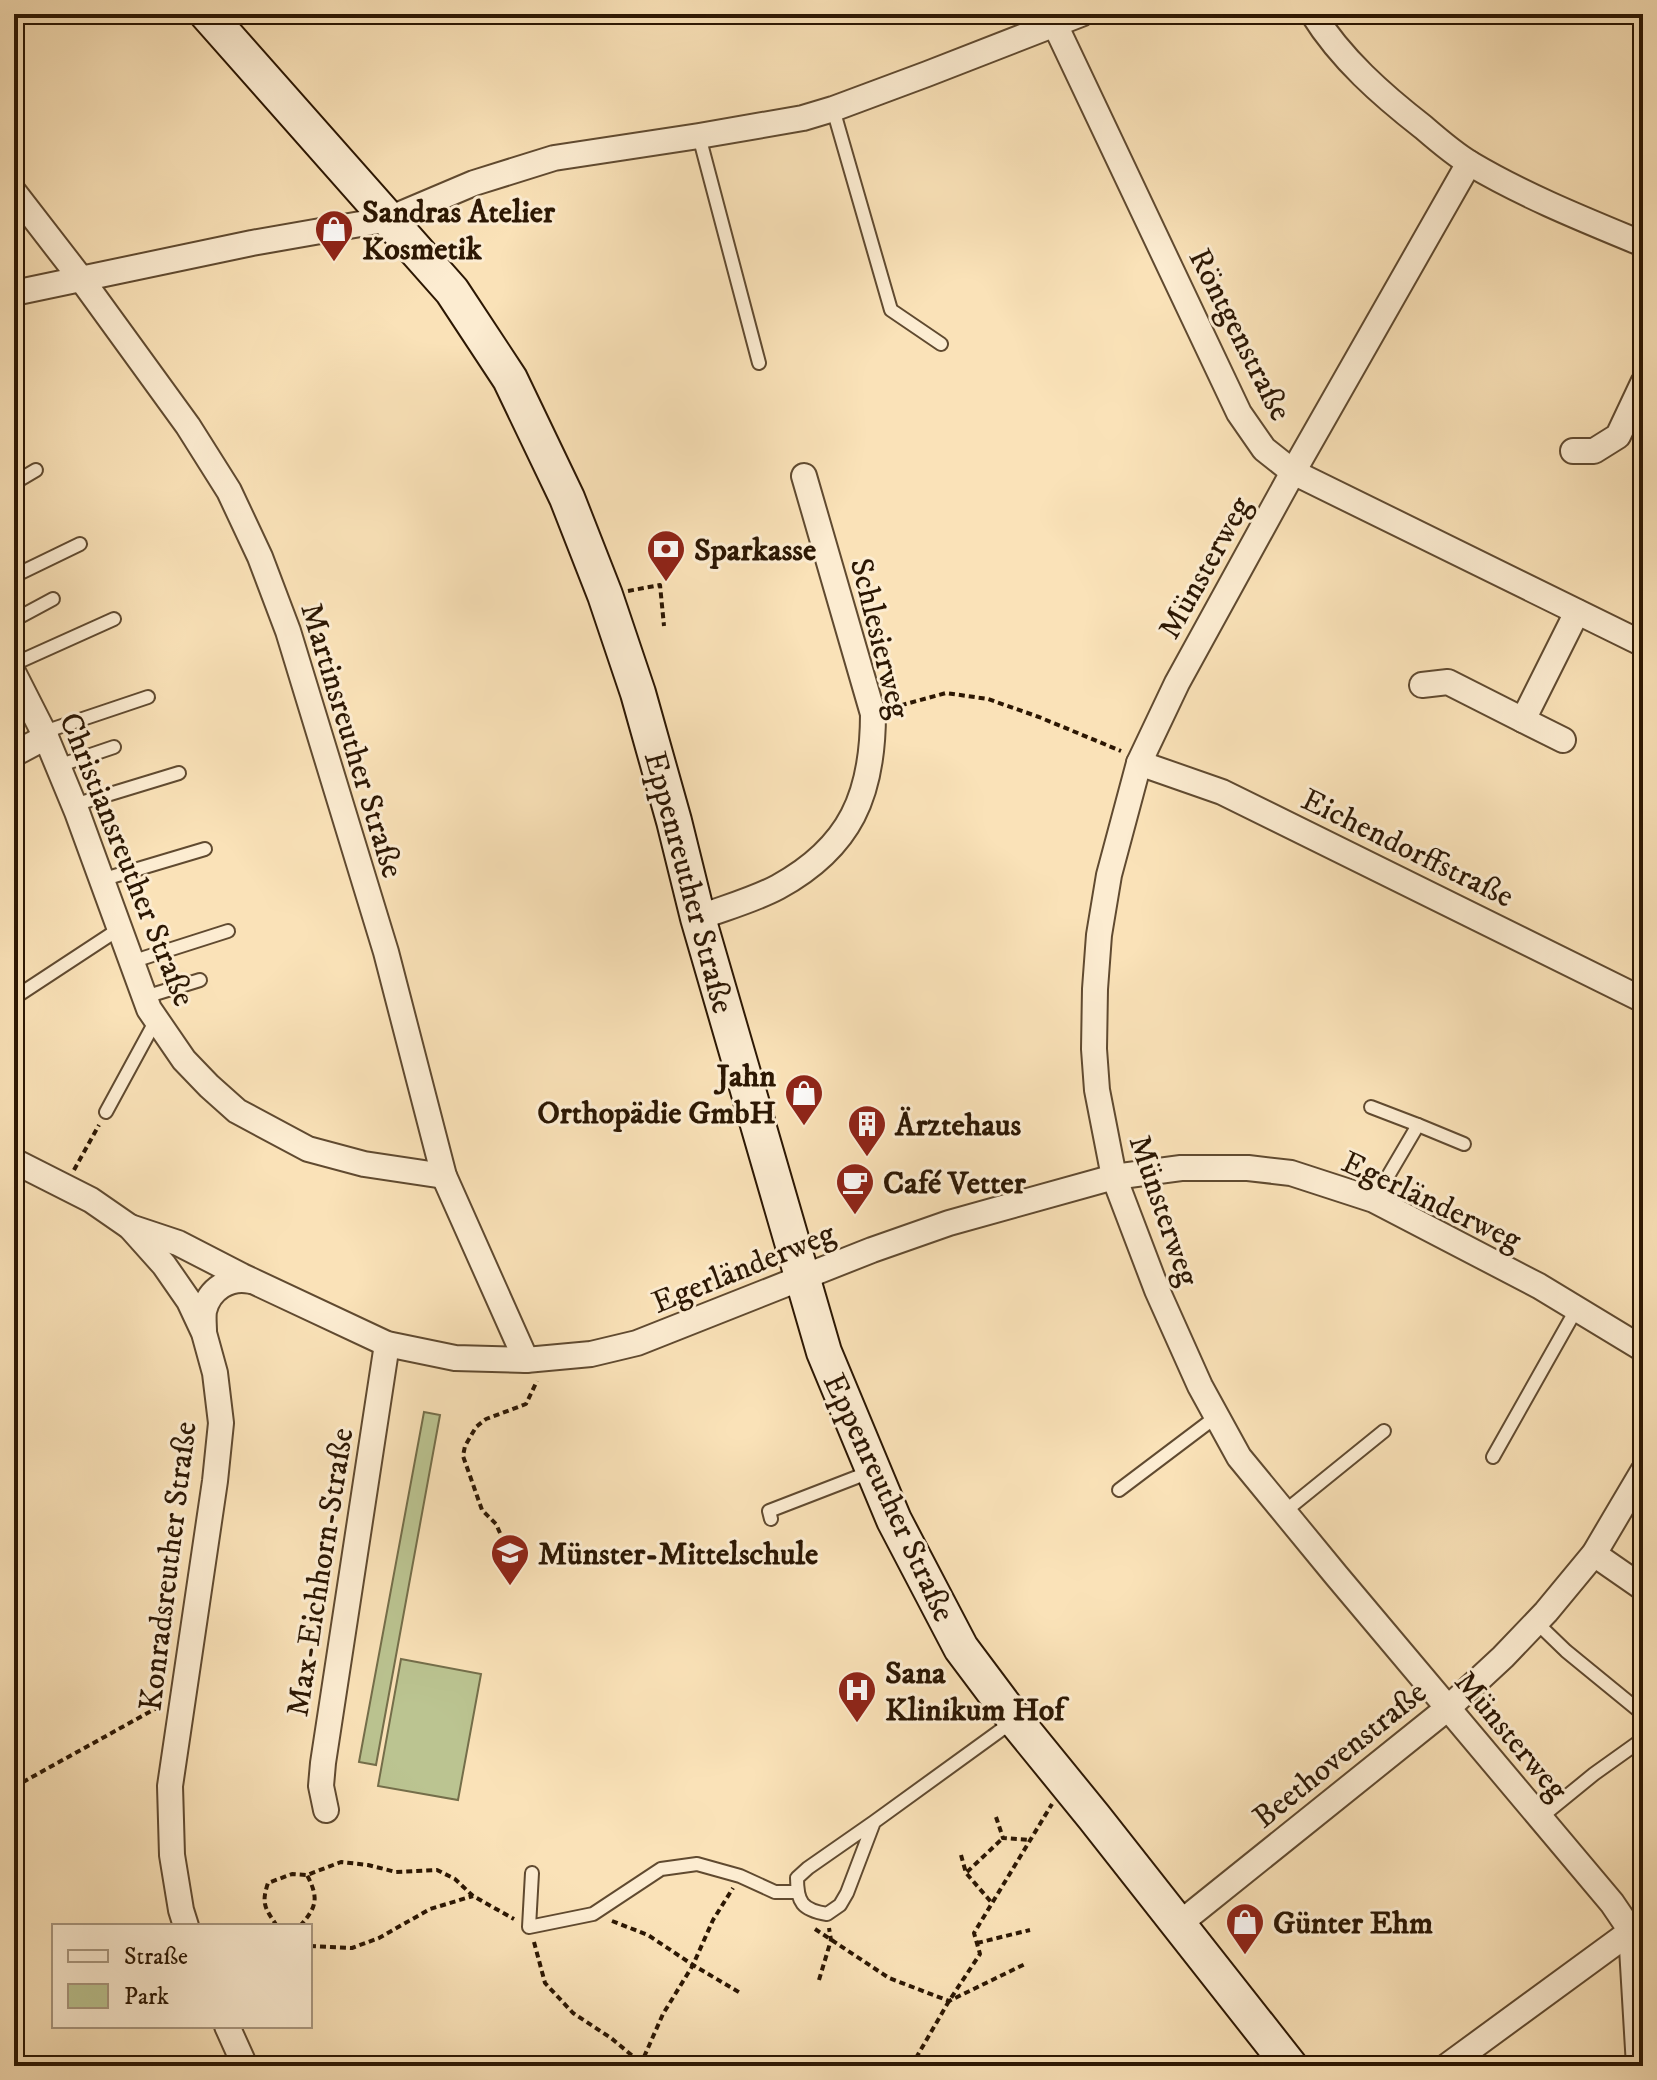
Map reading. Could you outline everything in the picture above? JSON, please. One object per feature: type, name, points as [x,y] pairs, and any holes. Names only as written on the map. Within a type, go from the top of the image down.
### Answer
[{"type":"main road","name":"Eppenreuther Straße","points":[[207,14],[452,291],[510,379],[567,498],[605,595],[638,693],[698,918],[824,1352],[894,1520],[961,1648],[1290,2066]]},
{"type":"street","points":[[14,293],[252,243],[389,219],[474,183],[554,158],[803,118],[833,109],[1052,20],[1081,14]]},
{"type":"street","points":[[1313,14],[1348,60],[1387,99],[1469,163],[1582,219],[1643,244]]},
{"type":"street","name":"Röntgenstraße","points":[[1052,20],[1239,413],[1264,449],[1293,472],[1643,644]]},
{"type":"street","name":"Münsterweg","points":[[1469,163],[1293,472],[1177,683],[1139,763],[1109,875],[1099,935],[1094,1049],[1097,1090],[1114,1177],[1157,1290],[1200,1386],[1239,1457],[1540,1818],[1612,1903],[1637,1927]]},
{"type":"street","name":"Martinsreuther Straße","points":[[14,192],[188,426],[229,491],[260,557],[288,631],[386,952],[444,1176],[534,1359]]},
{"type":"street","points":[[1573,451],[1594,451],[1618,436],[1643,383]]},
{"type":"street","name":"Schlesierweg","points":[[698,918],[776,888],[811,867],[834,845],[849,823],[864,790],[873,748],[873,714],[804,476]]},
{"type":"street","points":[[1523,720],[1577,612]]},
{"type":"street","name":"Christiansreuther Straße","points":[[14,674],[45,734],[74,805],[149,1009],[184,1060],[237,1111],[308,1149],[364,1164],[444,1176]]},
{"type":"street","points":[[1422,685],[1448,682],[1563,740]]},
{"type":"street","points":[[14,754],[45,734]]},
{"type":"street","name":"Eichendorffstraße","points":[[1139,763],[1235,798],[1643,1000]]},
{"type":"street","name":"Konradsreuther Straße","points":[[14,1161],[91,1200],[130,1227],[164,1265],[189,1301],[204,1333],[215,1373],[221,1423],[215,1481],[170,1786],[172,1855],[185,1924]]},
{"type":"street","name":"Egerländerweg","points":[[130,1227],[178,1243],[387,1344],[455,1358],[559,1358],[637,1343],[872,1250],[949,1223],[1114,1177],[1181,1168],[1248,1168],[1291,1173],[1374,1200],[1577,1308],[1643,1349]]},
{"type":"street","name":"Egerländerweg","points":[[204,1333],[204,1312],[209,1299],[225,1283],[234,1279],[261,1284]]},
{"type":"street","name":"Max-Eichhorn-Straße","points":[[326,1810],[321,1786],[323,1763],[387,1344]]},
{"type":"street","name":"Beethovenstraße","points":[[1179,1924],[1448,1708],[1503,1657],[1594,1554],[1643,1471]]},
{"type":"street","points":[[1594,1554],[1643,1588]]},
{"type":"street","points":[[1447,2066],[1637,1927]]},
{"type":"street","points":[[1637,1927],[1639,2066]]},
{"type":"street","points":[[228,2028],[245,2066]]},
{"type":"lane","points":[[833,109],[891,310],[941,344]]},
{"type":"lane","points":[[699,136],[759,363]]},
{"type":"lane","points":[[14,483],[36,470]]},
{"type":"lane","points":[[14,576],[80,544]]},
{"type":"lane","points":[[14,620],[53,599]]},
{"type":"lane","points":[[14,664],[114,619]]},
{"type":"lane","points":[[45,734],[148,697]]},
{"type":"lane","points":[[58,766],[114,747]]},
{"type":"lane","points":[[74,805],[179,773]]},
{"type":"lane","points":[[101,880],[205,849]]},
{"type":"lane","points":[[14,998],[119,929]]},
{"type":"lane","points":[[131,962],[228,931]]},
{"type":"lane","points":[[145,997],[200,980]]},
{"type":"lane","points":[[106,1112],[156,1020]]},
{"type":"lane","points":[[1371,1107],[1464,1144]]},
{"type":"lane","points":[[1374,1200],[1418,1125]]},
{"type":"lane","points":[[1493,1457],[1577,1308]]},
{"type":"lane","points":[[1119,1490],[1217,1416]]},
{"type":"lane","points":[[1284,1512],[1384,1431]]},
{"type":"lane","points":[[771,1519],[769,1511],[874,1470]]},
{"type":"lane","points":[[1536,1622],[1566,1651],[1643,1714]]},
{"type":"lane","points":[[874,1822],[840,1905],[827,1914],[807,1908],[797,1892],[797,1878],[808,1868],[1015,1720]]},
{"type":"lane","points":[[1540,1818],[1643,1739]]},
{"type":"lane","points":[[532,1873],[529,1927],[593,1914],[661,1869],[697,1864],[740,1876],[775,1892],[797,1892]]},
{"type":"path","points":[[660,585],[664,626]]},
{"type":"path","points":[[873,714],[946,693],[988,699],[1124,753],[1139,763]]},
{"type":"path","points":[[65,1186],[106,1112]]},
{"type":"path","points":[[500,1533],[482,1510],[463,1456],[468,1436],[476,1427],[486,1419],[526,1404],[537,1383],[534,1359]]},
{"type":"path","points":[[14,1787],[155,1708],[171,1701],[182,1702]]},
{"type":"path","points":[[916,2058],[980,1954],[974,1933],[1066,1782]]},
{"type":"path","points":[[996,1817],[1003,1838]]},
{"type":"path","points":[[966,1873],[1003,1838],[1030,1840]]},
{"type":"path","points":[[961,1855],[966,1873],[992,1903]]},
{"type":"path","points":[[276,1924],[265,1909],[263,1898],[268,1883],[292,1874],[307,1875],[341,1862],[396,1872],[437,1870],[455,1879],[473,1896],[529,1927],[545,1983],[573,2013],[611,2038],[640,2064],[663,2014],[740,1876]]},
{"type":"path","points":[[302,1924],[315,1902],[314,1890],[307,1875]]},
{"type":"path","points":[[312,1946],[352,1948],[379,1938],[430,1909],[473,1896]]},
{"type":"path","points":[[593,1914],[648,1935],[742,1994]]},
{"type":"path","points":[[819,1980],[831,1940],[827,1914]]},
{"type":"path","points":[[810,1925],[889,1978],[949,2001],[1025,1964]]},
{"type":"path","points":[[977,1943],[1030,1930]]},
{"type":"green space","points":[[424,1412],[440,1415],[376,1765],[359,1762]]},
{"type":"green space","points":[[401,1659],[481,1674],[458,1800],[378,1786]]},
{"type":"place","name":"Sandras Atelier Kosmetik","points":[[334,263]]},
{"type":"place","name":"Sparkasse","points":[[666,583]]},
{"type":"place","name":"Jahn Orthopädie GmbH","points":[[804,1127]]},
{"type":"place","name":"Ärztehaus","points":[[867,1158]]},
{"type":"place","name":"Café Vetter","points":[[855,1216]]},
{"type":"place","name":"Münster-Mittelschule","points":[[510,1587]]},
{"type":"place","name":"Sana Klinikum Hof","points":[[857,1724]]},
{"type":"place","name":"Günter Ehm","points":[[1245,1956]]}]
